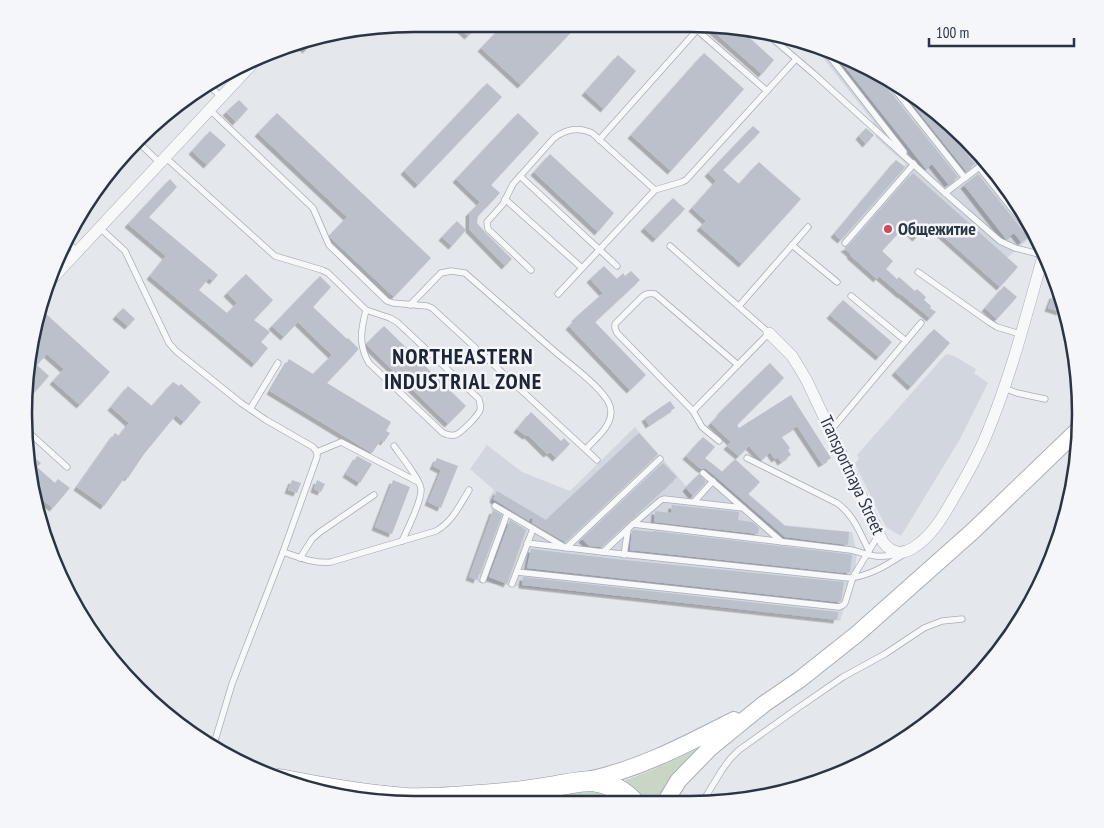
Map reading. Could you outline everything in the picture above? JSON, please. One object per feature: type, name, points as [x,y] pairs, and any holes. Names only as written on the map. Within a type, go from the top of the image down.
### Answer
[{"type":"highway","points":[[466,796],[516,792],[592,781],[607,784],[627,796]]},
{"type":"highway","points":[[550,796],[557,790],[576,783]]},
{"type":"main road","points":[[669,796],[685,772],[710,748],[764,704],[799,680],[887,608],[974,532],[1071,437]]},
{"type":"main road","points":[[576,783],[615,774],[649,762],[764,704]]},
{"type":"street","points":[[61,270],[244,72]]},
{"type":"street","points":[[907,551],[917,546],[931,533],[945,513],[988,432],[1004,388],[1041,265]]},
{"type":"street","name":"Transportnaya Street","points":[[769,333],[792,356],[800,368],[886,546],[890,550],[907,551]]},
{"type":"lane","points":[[599,140],[695,32]]},
{"type":"lane","points":[[700,32],[766,91]]},
{"type":"lane","points":[[778,43],[1000,241],[1015,248],[1035,252]]},
{"type":"lane","points":[[558,294],[655,190],[686,180],[796,58]]},
{"type":"lane","points":[[833,61],[914,164]]},
{"type":"lane","points":[[214,90],[221,97]]},
{"type":"lane","points":[[899,95],[965,178]]},
{"type":"lane","points":[[210,110],[313,208],[329,244],[387,301],[432,308],[597,460]]},
{"type":"lane","points":[[531,270],[488,228],[487,222],[500,208],[513,184],[554,138],[561,133],[578,129],[592,133],[655,190]]},
{"type":"lane","points":[[143,145],[275,256],[328,273],[366,310],[397,322],[479,399],[481,408],[479,413],[458,434],[449,435],[443,433],[369,364],[361,338],[366,310]]},
{"type":"lane","points":[[845,243],[914,164]]},
{"type":"lane","points":[[946,194],[980,166]]},
{"type":"lane","points":[[520,176],[617,266]]},
{"type":"lane","points":[[505,199],[582,268]]},
{"type":"lane","points":[[739,306],[808,227]]},
{"type":"lane","points":[[100,228],[125,251],[172,348],[228,394],[313,447],[317,452],[317,457],[283,552],[232,684],[215,739]]},
{"type":"lane","points":[[792,245],[837,282]]},
{"type":"lane","points":[[72,246],[78,252]]},
{"type":"lane","points":[[670,246],[769,333],[694,411]]},
{"type":"lane","points":[[410,305],[441,273],[451,271],[465,273],[580,372],[606,398],[610,404],[611,411],[608,425],[586,449]]},
{"type":"lane","points":[[918,272],[997,327],[1020,334]]},
{"type":"lane","points":[[719,441],[702,427],[694,411],[617,333],[615,324],[643,296],[651,293],[655,294],[738,365]]},
{"type":"lane","points":[[850,296],[906,341]]},
{"type":"lane","points":[[831,430],[921,323]]},
{"type":"lane","points":[[250,409],[278,363]]},
{"type":"lane","points":[[1004,388],[1045,399]]},
{"type":"lane","points":[[33,437],[67,466]]},
{"type":"lane","points":[[317,452],[341,442],[418,482]]},
{"type":"lane","points":[[394,446],[421,488],[419,501],[402,541]]},
{"type":"lane","points":[[747,458],[844,508],[853,519],[868,553]]},
{"type":"lane","points":[[566,548],[660,459]]},
{"type":"lane","points":[[703,473],[782,542]]},
{"type":"lane","points":[[694,502],[713,482]]},
{"type":"lane","points":[[283,552],[314,562],[331,562],[436,531],[452,519],[469,490]]},
{"type":"lane","points":[[300,558],[312,539],[320,532],[374,496]]},
{"type":"lane","points":[[603,552],[664,499],[743,508]]},
{"type":"lane","points":[[495,506],[566,548]]},
{"type":"lane","points":[[482,580],[507,514]]},
{"type":"lane","points":[[630,527],[851,550],[882,557],[907,551]]},
{"type":"lane","points":[[624,554],[630,527]]},
{"type":"lane","points":[[512,584],[533,529]]},
{"type":"lane","points":[[517,572],[839,607],[845,603],[853,577],[879,534]]},
{"type":"lane","points":[[576,539],[586,550]]},
{"type":"lane","points":[[527,543],[844,578],[870,573],[907,551]]},
{"type":"lane","points":[[706,795],[722,770],[739,750],[843,677],[885,654],[924,628],[942,621],[962,619]]},
{"type":"shaded area","points":[[822,56],[859,72],[881,84],[922,111],[942,127],[977,162],[993,182],[1029,239],[1007,258],[919,179],[851,254],[841,243],[842,240],[834,234],[896,160],[904,166],[906,164],[875,137],[877,135],[873,132],[873,121]]},
{"type":"shaded area","points":[[946,354],[954,356],[976,369],[974,373],[988,383],[960,439],[901,536],[886,527],[855,464],[859,458],[857,455]]},
{"type":"shaded area","points":[[635,427],[686,486],[711,462],[785,525],[852,532],[857,554],[854,578],[840,621],[477,582],[477,580],[469,577],[492,512],[489,498],[494,490],[470,469],[487,445],[522,472],[570,491]]},
{"type":"green space","points":[[697,749],[670,777],[659,796],[636,796],[621,782]]},
{"type":"green space","points":[[588,790],[610,796],[566,796]]},
{"type":"building","points":[[464,32],[472,32],[468,36]]},
{"type":"building","points":[[496,32],[571,32],[521,85],[481,48]]},
{"type":"building","points":[[716,33],[749,38],[774,60],[762,74]]},
{"type":"building","points":[[704,53],[744,89],[671,171],[631,135]]},
{"type":"building","points":[[618,55],[636,71],[604,109],[585,92]]},
{"type":"building","points":[[844,65],[887,88],[958,177],[948,184],[932,164],[926,169]]},
{"type":"building","points":[[487,83],[502,97],[418,185],[404,171]]},
{"type":"building","points":[[239,100],[248,109],[236,122],[226,112]]},
{"type":"building","points":[[913,104],[955,140],[975,164],[966,171]]},
{"type":"building","points":[[277,113],[431,258],[394,297],[331,238],[330,235],[347,217],[258,133]]},
{"type":"building","points":[[518,113],[539,133],[491,185],[500,193],[478,216],[477,223],[512,259],[505,266],[469,229],[469,213],[480,202],[456,179]]},
{"type":"building","points":[[753,126],[760,132],[723,170],[739,184],[759,162],[801,199],[742,264],[700,227],[706,221],[692,208],[716,181],[708,173]]},
{"type":"building","points":[[866,128],[874,135],[866,144],[859,136]]},
{"type":"building","points":[[210,131],[226,145],[207,165],[192,151]]},
{"type":"building","points":[[550,154],[614,213],[598,232],[534,172]]},
{"type":"building","points":[[896,160],[905,167],[841,240],[834,234]]},
{"type":"building","points":[[913,173],[1018,267],[1000,287],[933,227],[930,231],[926,227],[916,238],[904,227],[882,251],[893,261],[886,269],[897,279],[899,277],[915,291],[917,289],[926,297],[924,300],[936,312],[930,318],[879,276],[877,279],[844,248],[849,246]]},
{"type":"building","points":[[978,174],[1027,237],[1021,242],[1014,233],[1006,239],[964,185]]},
{"type":"building","points":[[170,179],[177,187],[149,217],[218,275],[213,281],[209,278],[199,290],[227,313],[237,303],[227,293],[246,274],[273,300],[254,320],[270,332],[261,342],[268,348],[255,364],[150,276],[166,256],[128,224]]},
{"type":"building","points":[[673,198],[685,209],[656,239],[644,228]]},
{"type":"building","points":[[457,221],[466,230],[452,246],[442,237]]},
{"type":"building","points":[[604,266],[617,279],[623,273],[625,276],[631,271],[640,280],[595,322],[646,375],[630,390],[569,326],[575,318],[603,293],[590,279]]},
{"type":"building","points":[[320,276],[331,287],[313,307],[358,348],[327,383],[391,422],[386,431],[390,433],[384,442],[381,440],[372,453],[270,391],[289,359],[313,374],[332,355],[298,322],[284,337],[272,326]]},
{"type":"building","points":[[1004,286],[1017,297],[997,319],[985,308]]},
{"type":"building","points":[[1053,296],[1058,311],[1048,308]]},
{"type":"building","points":[[843,300],[892,342],[879,357],[830,315]]},
{"type":"building","points":[[123,308],[135,319],[128,326],[116,316]]},
{"type":"building","points":[[46,313],[110,372],[80,405],[53,381],[64,369],[47,354],[37,365],[49,376],[33,394],[36,364]]},
{"type":"building","points":[[384,326],[466,406],[448,424],[367,345]]},
{"type":"building","points":[[934,329],[950,343],[911,387],[895,372]]},
{"type":"building","points":[[770,363],[784,378],[737,425],[739,428],[791,395],[831,458],[822,464],[797,426],[781,436],[790,448],[788,450],[791,455],[781,462],[778,457],[775,459],[770,452],[762,460],[749,446],[739,456],[727,446],[731,442],[711,423]]},
{"type":"building","points":[[173,382],[179,386],[181,384],[201,402],[184,422],[176,415],[104,506],[77,487],[115,433],[119,436],[129,423],[111,407],[128,386],[152,406]]},
{"type":"building","points":[[670,401],[675,408],[649,425],[645,418]]},
{"type":"building","points":[[531,412],[561,441],[564,438],[570,444],[556,458],[550,452],[547,454],[528,435],[526,436],[517,429]]},
{"type":"building","points":[[639,433],[658,454],[565,542],[532,523],[533,519],[530,518],[529,521],[493,499],[497,491],[546,520]]},
{"type":"building","points":[[703,437],[715,447],[705,458],[722,472],[735,459],[760,482],[748,494],[785,526],[849,532],[848,545],[785,537],[716,477],[706,469],[701,469],[686,456]]},
{"type":"building","points":[[357,456],[372,464],[360,483],[346,474]]},
{"type":"building","points":[[437,458],[458,466],[441,508],[428,502],[441,470],[433,466]]},
{"type":"building","points":[[35,459],[41,463],[37,467],[55,483],[58,479],[70,488],[53,508],[42,500]]},
{"type":"building","points":[[663,463],[677,477],[601,547],[589,546],[582,539]]},
{"type":"building","points":[[699,474],[706,482],[693,496],[686,488]]},
{"type":"building","points":[[292,480],[301,483],[297,493],[288,490]]},
{"type":"building","points":[[317,480],[325,484],[321,492],[314,489]]},
{"type":"building","points":[[393,480],[410,487],[392,534],[375,527]]},
{"type":"building","points":[[672,505],[739,512],[738,520],[752,522],[759,528],[758,534],[654,522],[655,511],[671,513]]},
{"type":"building","points":[[493,510],[502,515],[477,580],[469,577]]},
{"type":"building","points":[[510,520],[526,530],[507,584],[489,577]]},
{"type":"building","points":[[632,531],[847,554],[852,555],[850,572],[630,550]]},
{"type":"building","points":[[531,549],[844,582],[841,601],[838,602],[527,568]]},
{"type":"building","points":[[523,577],[838,612],[837,620],[522,585]]},
{"type":"place","name":"Общежитие","points":[[888,229]]},
{"type":"district","name":"NORTHEASTERN INDUSTRIAL ZONE","points":[[463,368]]}]
